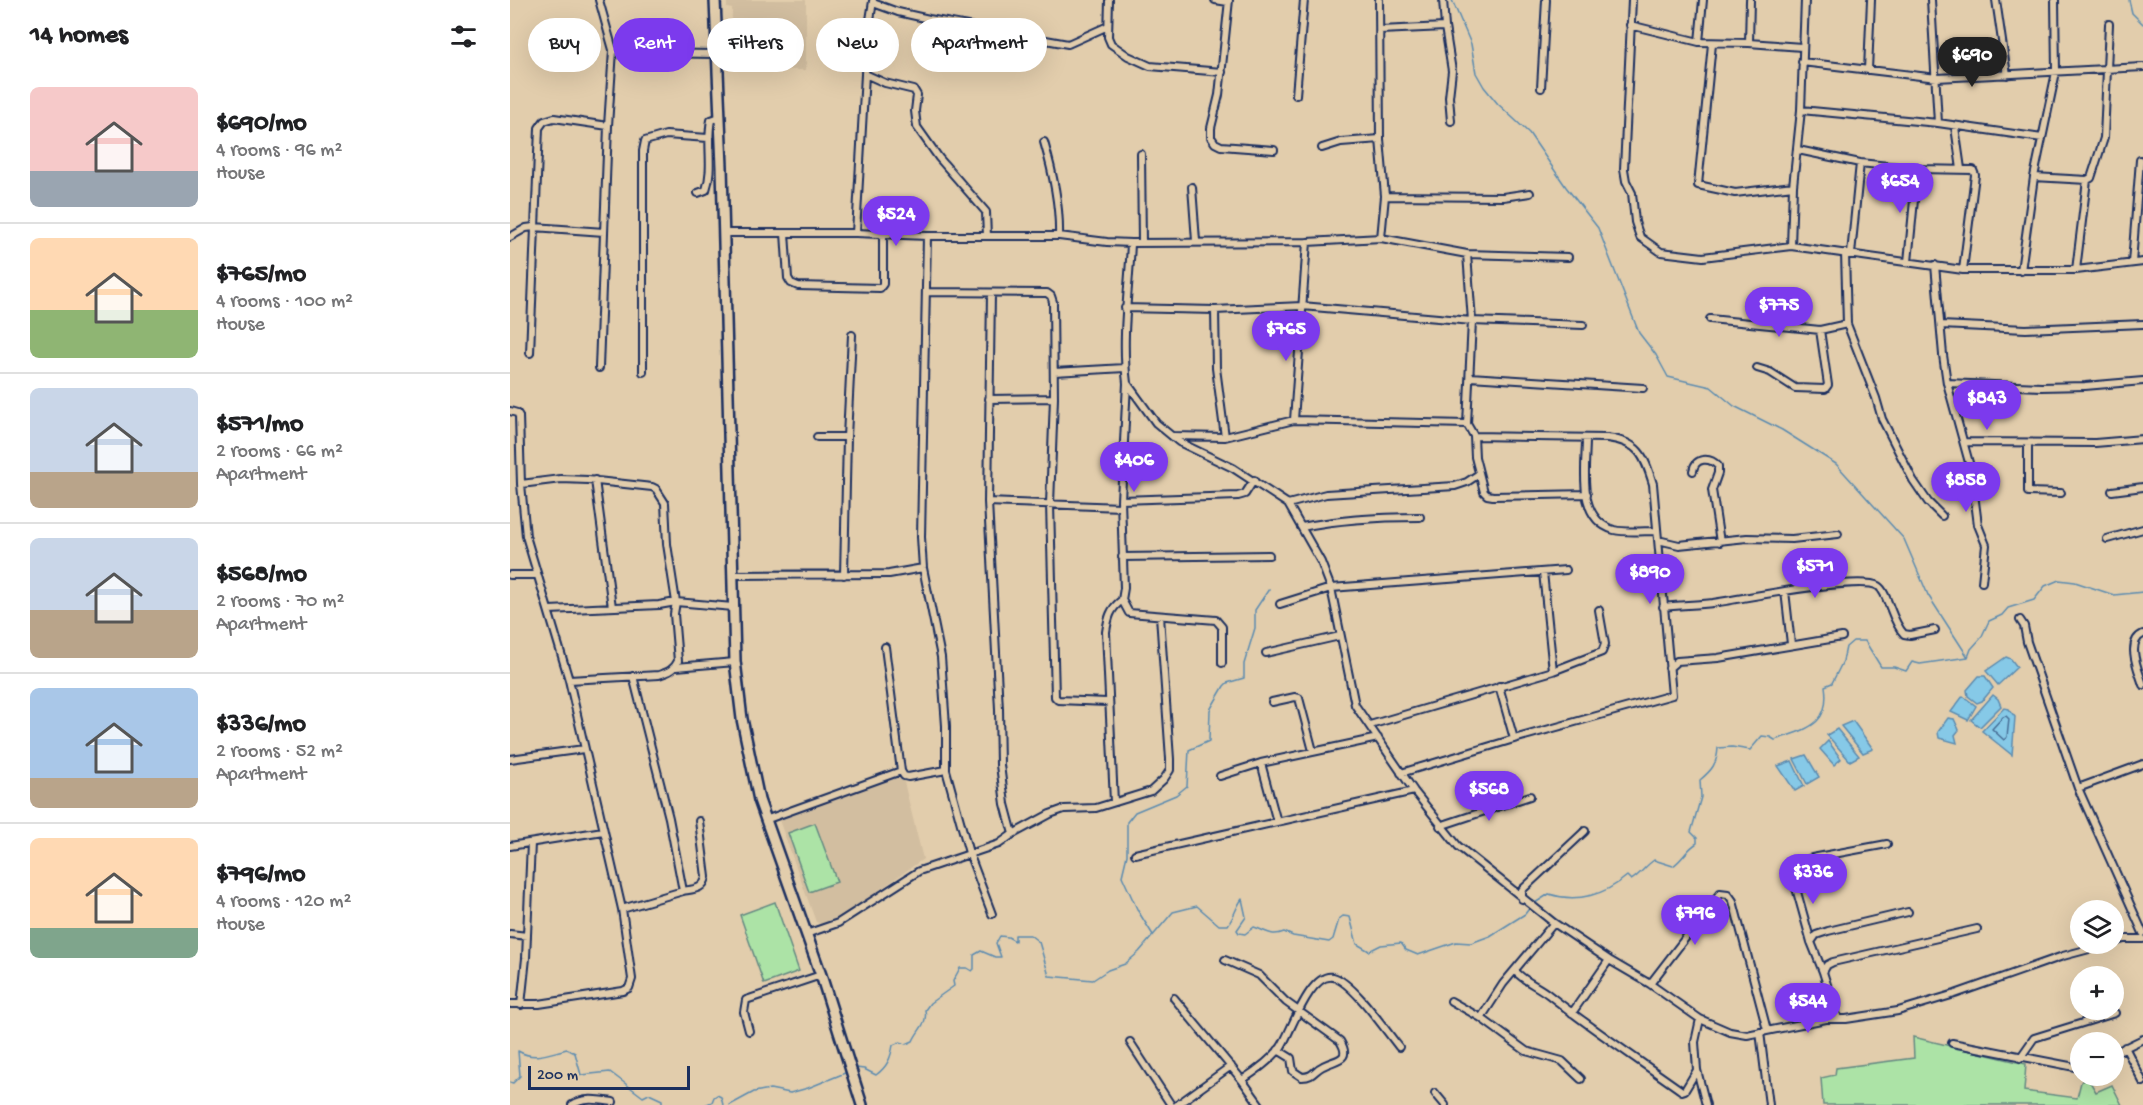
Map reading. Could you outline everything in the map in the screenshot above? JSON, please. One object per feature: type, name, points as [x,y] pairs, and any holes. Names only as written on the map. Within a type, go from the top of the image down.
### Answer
[{"type":"street","points":[[599,0],[613,50],[599,368]]},
{"type":"street","points":[[715,0],[715,18]]},
{"type":"street","points":[[1109,0],[1108,37],[1111,44],[1128,56],[1150,66],[1222,72]]},
{"type":"street","points":[[1215,0],[1228,1],[1222,72],[1211,137],[1221,146],[1275,150]]},
{"type":"street","points":[[1296,95],[1304,0]]},
{"type":"street","points":[[1379,0],[1380,139],[1384,196],[1381,238]]},
{"type":"street","points":[[1443,0],[1452,70],[1449,97],[1451,121]]},
{"type":"street","points":[[1541,88],[1546,0]]},
{"type":"street","points":[[1632,0],[1624,169],[1626,181],[1632,193],[1635,222],[1640,237],[1661,252],[1704,257],[1791,246],[1963,270],[2076,270],[2143,262]]},
{"type":"street","points":[[1699,42],[1702,0]]},
{"type":"street","points":[[1749,43],[1750,0]]},
{"type":"street","points":[[1791,246],[1793,186],[1801,110],[1805,0]]},
{"type":"street","points":[[1868,70],[1871,0]]},
{"type":"street","points":[[1931,0],[1938,123]]},
{"type":"street","points":[[1996,0],[2007,75]]},
{"type":"street","points":[[2021,271],[2034,177],[2056,72],[2055,0]]},
{"type":"street","points":[[856,233],[867,39],[873,2],[898,12],[925,18]]},
{"type":"street","points":[[2034,177],[2087,180],[2091,178],[2095,170],[2104,138],[2109,24]]},
{"type":"street","points":[[1047,40],[1068,44],[1108,26]]},
{"type":"street","points":[[1630,26],[1712,44],[1749,43],[1802,47]]},
{"type":"street","points":[[1380,30],[1445,27]]},
{"type":"street","points":[[1712,44],[1698,185],[1735,193],[1793,186]]},
{"type":"street","points":[[1802,62],[1937,78],[2143,67]]},
{"type":"street","points":[[717,72],[723,167],[735,662],[747,751],[765,820],[821,975],[862,1105]]},
{"type":"street","points":[[865,74],[879,81],[914,90],[917,95],[915,111],[917,127],[939,158],[986,212],[987,236]]},
{"type":"street","points":[[1801,110],[1938,123],[2042,138]]},
{"type":"street","points":[[698,193],[706,190],[711,168],[708,138],[711,120],[720,117]]},
{"type":"street","points":[[530,353],[539,128],[544,121],[554,118],[608,126]]},
{"type":"street","points":[[1955,127],[1961,169]]},
{"type":"street","points":[[643,372],[643,151],[645,141],[666,135],[708,138]]},
{"type":"street","points":[[1322,148],[1341,142],[1380,139]]},
{"type":"street","points":[[1044,142],[1056,191],[1060,221],[1059,236]]},
{"type":"street","points":[[1798,150],[1860,163],[1917,169],[1972,171],[1975,175],[1963,270]]},
{"type":"street","points":[[1141,154],[1142,243]]},
{"type":"street","points":[[2132,263],[2140,160]]},
{"type":"street","points":[[1860,163],[1848,253],[1847,324],[1882,419],[1898,453],[1928,502],[1942,516]]},
{"type":"street","points":[[711,168],[723,167]]},
{"type":"street","points":[[1908,262],[1917,169]]},
{"type":"street","points":[[2076,270],[2087,180]]},
{"type":"street","points":[[1192,187],[1196,241]]},
{"type":"street","points":[[1384,196],[1503,197],[1530,193]]},
{"type":"street","points":[[510,237],[526,228],[534,227],[604,232]]},
{"type":"street","points":[[723,233],[1059,236],[1131,243],[1307,242],[1381,238],[1467,254],[1568,257]]},
{"type":"street","points":[[785,233],[788,278],[791,283],[811,287],[880,288],[883,284],[884,234]]},
{"type":"street","points":[[927,236],[921,537],[923,568],[941,657],[945,703],[946,770],[969,853],[992,914]]},
{"type":"street","points":[[1294,420],[1307,242]]},
{"type":"street","points":[[1131,243],[1125,308],[1127,383],[1121,503],[1124,588],[1122,600],[1129,613],[1215,620],[1222,627],[1222,663]]},
{"type":"street","points":[[1467,254],[1472,321],[1467,423],[1474,436],[1475,457],[1484,492],[1488,495],[1587,494]]},
{"type":"street","points":[[1935,265],[1947,383],[1971,470],[1978,525],[1986,545],[1982,582]]},
{"type":"street","points":[[927,292],[1047,293],[1051,296],[1053,302],[1054,398],[1050,504],[1054,698],[1107,702]]},
{"type":"street","points":[[991,293],[988,502],[1000,765],[1005,804],[1013,834]]},
{"type":"street","points":[[1125,308],[1215,310],[1302,306],[1472,321],[1583,325]]},
{"type":"street","points":[[1215,310],[1216,368],[1225,437]]},
{"type":"street","points":[[1710,319],[1820,330],[1847,324]]},
{"type":"street","points":[[1941,325],[2026,329],[2143,324]]},
{"type":"street","points":[[1757,368],[1770,372],[1795,388],[1826,389],[1828,385],[1820,330]]},
{"type":"street","points":[[844,575],[852,335]]},
{"type":"street","points":[[1054,372],[1125,368]]},
{"type":"street","points":[[1470,377],[1643,388]]},
{"type":"street","points":[[1947,383],[2041,387],[2143,381]]},
{"type":"street","points":[[1127,383],[1145,411],[1172,436],[1192,449],[1254,480],[1288,504],[1321,562],[1331,588],[1355,705],[1414,791],[1458,846],[1537,911],[1700,1019],[1737,1035],[1747,1035],[1826,1019],[1898,1011],[2070,954]]},
{"type":"street","points":[[989,399],[1054,398]]},
{"type":"street","points":[[510,411],[518,413],[519,416],[521,484],[526,536],[569,680],[622,909],[632,967],[631,985],[623,991],[520,1005],[510,1004]]},
{"type":"street","points":[[1172,436],[1225,437],[1294,420],[1467,423]]},
{"type":"street","points":[[1401,773],[1672,695],[1653,484],[1647,466],[1635,446],[1623,440],[1474,436]]},
{"type":"street","points":[[817,437],[847,437]]},
{"type":"street","points":[[1586,439],[1587,494],[1588,505],[1593,516],[1603,525],[1616,531],[1657,531]]},
{"type":"street","points":[[1964,442],[2095,443],[2143,439]]},
{"type":"street","points":[[2028,444],[2028,492],[2061,493]]},
{"type":"street","points":[[1693,471],[1694,465],[1700,460],[1709,460],[1718,466],[1712,490],[1720,542]]},
{"type":"street","points":[[1288,504],[1326,494],[1455,486],[1479,474]]},
{"type":"street","points":[[521,484],[561,479],[595,480],[652,487],[662,496],[665,503],[666,535],[676,602],[674,614],[678,661],[676,667]]},
{"type":"street","points":[[595,480],[612,607]]},
{"type":"street","points":[[988,502],[1121,503],[1238,496],[1245,494],[1254,480]]},
{"type":"street","points":[[2112,491],[2143,487]]},
{"type":"street","points":[[1302,527],[1325,522],[1369,518],[1420,517]]},
{"type":"street","points":[[2107,539],[2143,529]]},
{"type":"street","points":[[1658,540],[1679,545],[1747,538],[1792,539],[1838,534]]},
{"type":"street","points":[[1122,557],[1269,555]]},
{"type":"street","points":[[733,575],[889,574],[923,568]]},
{"type":"street","points":[[1280,604],[1331,588],[1566,570]]},
{"type":"street","points":[[1543,572],[1553,671]]},
{"type":"street","points":[[510,576],[537,575]]},
{"type":"street","points":[[1663,607],[1710,603],[1848,582],[1873,584],[1879,586],[1884,593],[1891,615],[1904,634],[1935,630]]},
{"type":"street","points":[[1785,591],[1791,644]]},
{"type":"street","points":[[1114,802],[1107,702],[1106,632],[1108,617],[1114,606],[1122,600]]},
{"type":"street","points":[[549,610],[676,602],[734,607]]},
{"type":"street","points":[[1370,725],[1553,671],[1602,652],[1605,644],[1599,610]]},
{"type":"street","points":[[806,934],[838,923],[919,872],[999,844],[1050,814],[1064,809],[1096,808],[1151,791],[1170,770],[1160,616]]},
{"type":"street","points":[[2020,620],[2024,626],[2027,642],[2078,788],[2143,933]]},
{"type":"street","points":[[2143,634],[2134,643],[2143,685]]},
{"type":"street","points":[[1266,653],[1340,636]]},
{"type":"street","points":[[1668,656],[1677,661],[1718,658],[1842,637]]},
{"type":"street","points":[[885,647],[901,771],[904,776],[908,777],[946,770]]},
{"type":"street","points":[[1669,668],[1677,661]]},
{"type":"street","points":[[569,680],[659,675],[676,667],[735,662]]},
{"type":"street","points":[[633,676],[667,808],[683,891]]},
{"type":"street","points":[[1499,686],[1514,739]]},
{"type":"street","points":[[1272,702],[1299,698],[1313,751]]},
{"type":"street","points":[[1220,776],[1261,763],[1378,738]]},
{"type":"street","points":[[510,759],[584,749]]},
{"type":"street","points":[[1261,763],[1277,822]]},
{"type":"street","points":[[2078,788],[2143,764]]},
{"type":"street","points":[[765,820],[901,771]]},
{"type":"street","points":[[1135,854],[1414,791]]},
{"type":"street","points":[[1440,826],[1530,796]]},
{"type":"street","points":[[622,909],[700,887],[705,882],[699,821]]},
{"type":"street","points":[[510,846],[603,831]]},
{"type":"street","points":[[1522,899],[1522,890],[1585,831]]},
{"type":"street","points":[[520,1005],[527,936],[531,843]]},
{"type":"street","points":[[1838,1019],[1811,942],[1794,881],[1794,871],[1800,862],[1887,844]]},
{"type":"street","points":[[1650,984],[1720,893],[1728,894],[1733,901],[1764,1031],[1769,1105]]},
{"type":"street","points":[[1811,942],[1816,935],[1828,931],[1908,912]]},
{"type":"street","points":[[1481,1018],[1503,984],[1554,923]]},
{"type":"street","points":[[1823,972],[1827,965],[1833,962],[1977,929]]},
{"type":"street","points":[[510,934],[527,936]]},
{"type":"street","points":[[2124,939],[2143,939]]},
{"type":"street","points":[[1225,960],[1259,975],[1298,1011],[1340,1041],[1344,1047],[1344,1056],[1340,1060],[1322,1066],[1311,1076],[1302,1077],[1293,1071],[1291,1058],[1278,1050]]},
{"type":"street","points":[[1572,1013],[1609,960]]},
{"type":"street","points":[[1515,971],[1525,981],[1544,991],[1682,1091],[1685,1090],[1697,1070]]},
{"type":"street","points":[[749,1031],[744,1012],[746,1000],[821,975]]},
{"type":"street","points":[[1242,1080],[1278,1050],[1298,1011],[1321,979],[1334,977],[1352,990],[1399,1047]]},
{"type":"street","points":[[1174,998],[1231,1066],[1260,1105]]},
{"type":"street","points":[[1451,1001],[1481,1018],[1526,1051],[1562,1060],[1581,1079]]},
{"type":"street","points":[[1700,1019],[1695,1042],[1697,1070],[1706,1105]]},
{"type":"street","points":[[2020,1058],[2034,1038],[2092,1020]]},
{"type":"street","points":[[2143,1039],[2125,1047],[2143,1082]]},
{"type":"street","points":[[1130,1042],[1171,1105]]},
{"type":"street","points":[[1952,1043],[2070,1066]]},
{"type":"street","points":[[1177,1105],[1231,1066]]},
{"type":"street","points":[[1435,1093],[1445,1105]]},
{"type":"street","points":[[572,1105],[579,1101],[613,1102]]},
{"type":"shaded area","points":[[727,0],[806,0],[806,70],[804,70],[804,18],[732,18],[732,9],[727,8]]},
{"type":"shaded area","points":[[902,774],[923,859],[847,913],[823,925],[816,922],[779,820]]},
{"type":"green space","points":[[815,823],[837,882],[809,892],[788,833]]},
{"type":"green space","points":[[775,902],[799,971],[764,984],[740,915]]},
{"type":"green space","points":[[1913,1037],[2026,1064],[2024,1091],[2077,1098],[2080,1086],[2092,1086],[2096,1092],[2112,1086],[2122,1105],[1823,1105],[1821,1078],[1835,1075],[1836,1068],[1914,1058]]},
{"type":"water","points":[[2006,657],[2011,659],[2017,667],[1998,685],[1986,671]]},
{"type":"water","points":[[1979,676],[1985,676],[1993,688],[1982,701],[1977,703],[1968,696],[1967,690]]},
{"type":"water","points":[[1993,695],[2001,706],[1980,727],[1971,720]]},
{"type":"water","points":[[1963,696],[1976,706],[1968,720],[1951,712]]},
{"type":"water","points":[[2004,708],[2009,709],[2015,717],[2012,755],[1982,731]]},
{"type":"water","points":[[1948,718],[1954,719],[1959,730],[1955,735],[1957,743],[1939,738],[1938,732]]},
{"type":"water","points":[[1853,721],[1873,749],[1863,753],[1841,726]]},
{"type":"water","points":[[1837,729],[1859,756],[1850,761],[1827,735]]},
{"type":"water","points":[[1828,741],[1841,759],[1834,765],[1820,749]]},
{"type":"water","points":[[1806,755],[1819,777],[1807,784],[1794,759]]},
{"type":"water","points":[[1792,761],[1804,786],[1795,791],[1778,766]]},
{"type":"waterway","points":[[1452,0],[1471,44],[1476,73],[1484,87],[1498,104],[1529,133],[1598,228],[1639,333],[1656,355],[1668,377],[1711,387],[1734,406],[1782,430],[1836,464],[1904,539],[1928,595],[1968,657]]},
{"type":"waterway","points":[[2129,0],[2132,13],[2143,24]]},
{"type":"waterway","points":[[1535,903],[1549,894],[1570,898],[1590,896],[1609,888],[1627,876],[1631,880],[1654,860],[1673,866],[1697,843],[1697,838],[1691,832],[1701,797],[1700,780],[1713,766],[1718,748],[1732,747],[1750,750],[1762,736],[1775,740],[1797,733],[1814,724],[1824,710],[1825,686],[1832,683],[1843,661],[1846,647],[1853,641],[1865,641],[1881,667],[1894,667],[1906,671],[1912,662],[1920,664],[1968,657],[1989,621],[2002,615],[2008,608],[2034,600],[2045,586],[2059,580],[2075,582],[2114,595],[2143,592]]},
{"type":"waterway","points":[[1153,935],[1138,911],[1122,876],[1127,855],[1127,822],[1135,812],[1176,795],[1187,786],[1189,750],[1209,741],[1210,710],[1224,686],[1244,678],[1244,664],[1255,628],[1255,610],[1269,589]]},
{"type":"waterway","points":[[856,1068],[876,1075],[880,1072],[888,1062],[893,1045],[913,1041],[924,1023],[925,1010],[930,1003],[954,986],[953,981],[960,968],[972,971],[974,955],[981,951],[1001,957],[996,943],[1000,936],[1015,941],[1015,935],[1030,935],[1039,942],[1049,976],[1093,980],[1108,970],[1125,964],[1139,952],[1173,912],[1197,906],[1219,925],[1228,925],[1242,899],[1246,917],[1237,930],[1239,933],[1245,934],[1254,927],[1272,934],[1284,932],[1293,936],[1329,942],[1333,939],[1339,919],[1343,916],[1350,917],[1357,944],[1369,951],[1381,945],[1401,943],[1406,950],[1418,955],[1456,942],[1471,943],[1490,936],[1525,914],[1531,906]]},
{"type":"waterway","points":[[510,1082],[513,1083],[520,1076],[518,1051],[536,1056],[567,1049],[575,1053],[581,1075],[610,1072],[643,1097],[649,1094],[662,1100],[662,1105]]},
{"type":"waterway","points":[[730,1105],[754,1092],[770,1089],[790,1093],[845,1073]]},
{"type":"waterway","points":[[705,1105],[712,1102],[717,1095],[721,1097],[723,1105]]}]
